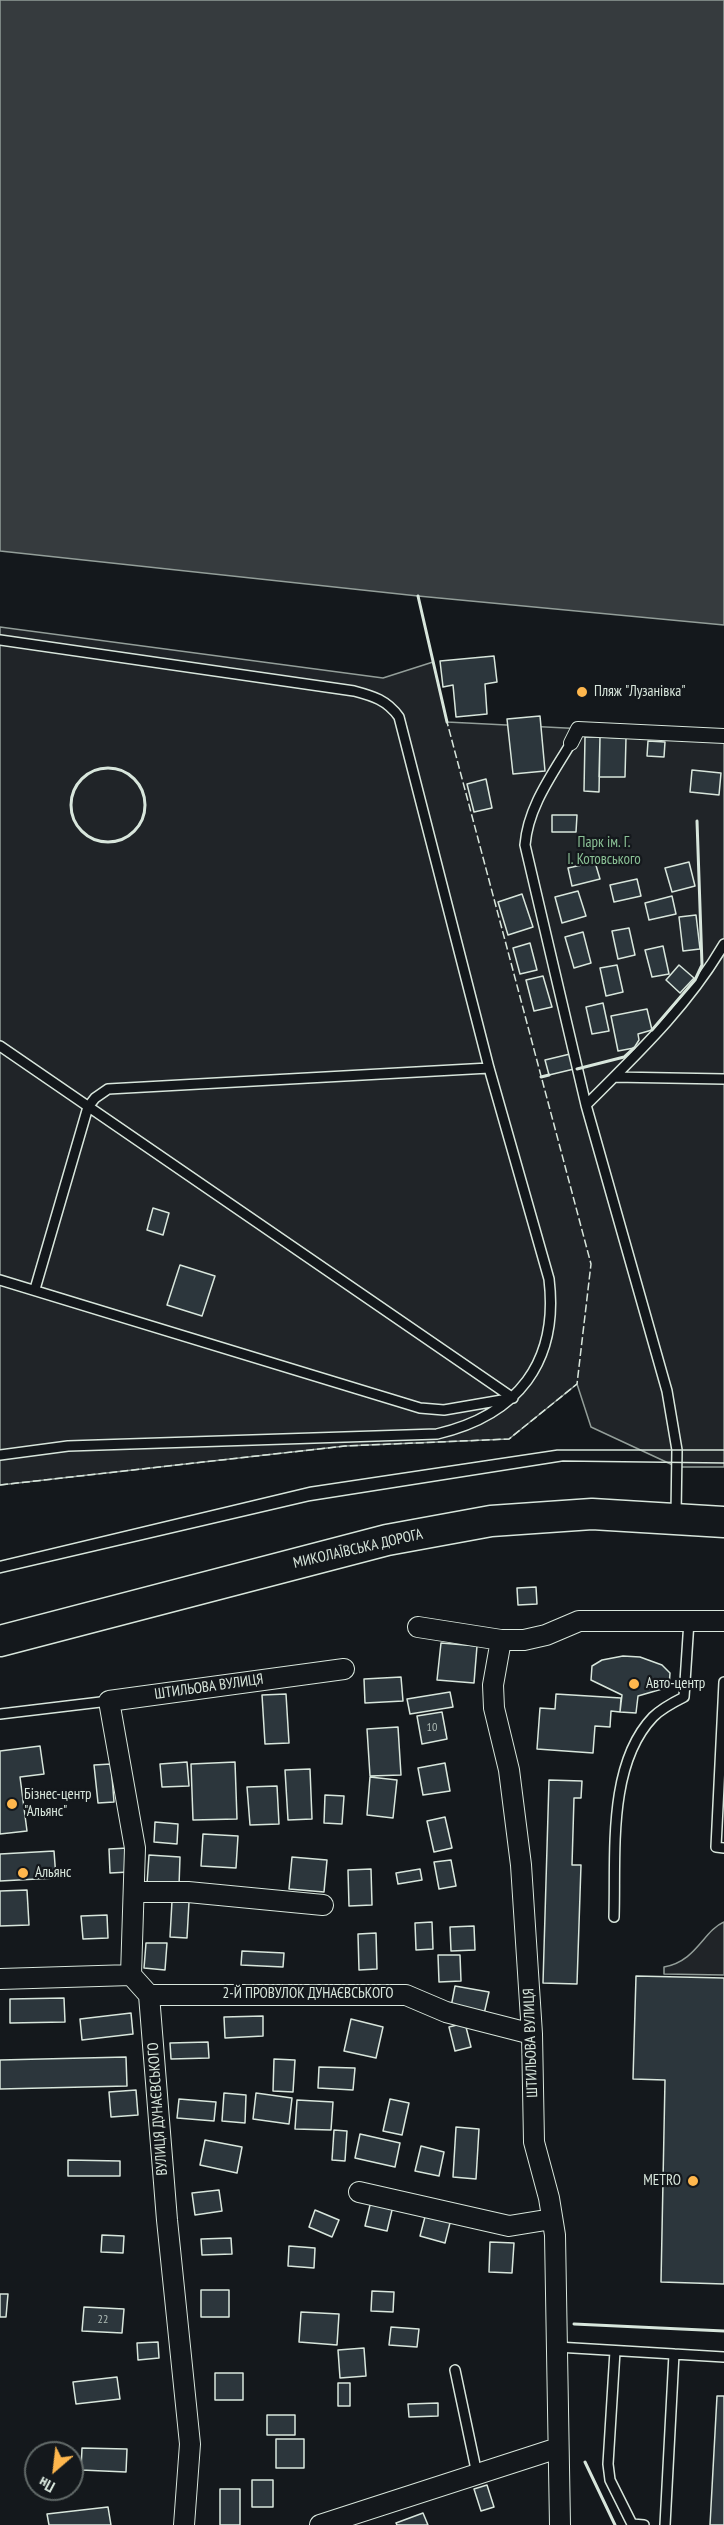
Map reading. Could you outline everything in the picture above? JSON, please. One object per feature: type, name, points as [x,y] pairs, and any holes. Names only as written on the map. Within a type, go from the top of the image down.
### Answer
[{"type":"main road","name":"МИКОЛАЇВСЬКА ДОРОГА","points":[[0,1641],[376,1543],[491,1521],[592,1514],[724,1522]]},
{"type":"street","points":[[571,743],[578,729],[724,736]]},
{"type":"street","points":[[418,1627],[501,1640],[524,1640],[546,1635],[579,1621],[724,1622]]},
{"type":"street","name":"ШТИЛЬОВА ВУЛИЦЯ","points":[[501,1640],[493,1685],[494,1708],[509,1770],[521,1865],[532,2034],[534,2142],[552,2219],[560,2525]]},
{"type":"street","name":"ШТИЛЬОВА ВУЛИЦЯ","points":[[109,1701],[344,1669]]},
{"type":"street","points":[[109,1701],[135,1848],[131,1975],[149,1995]]},
{"type":"street","points":[[135,1892],[188,1892],[323,1905]]},
{"type":"street","points":[[0,1979],[131,1975]]},
{"type":"street","name":"2-Й ПРОВУЛОК ДУНАЄВСЬКОГО","points":[[149,1995],[406,1995],[446,2012],[532,2034]]},
{"type":"street","name":"ВУЛИЦЯ ДУНАЄВСЬКОГО","points":[[149,1995],[167,2220],[190,2444],[184,2525]]},
{"type":"street","points":[[359,2192],[509,2226],[552,2219]]},
{"type":"street","points":[[320,2525],[558,2448]]},
{"type":"lane","points":[[0,640],[354,691],[385,701],[399,717],[489,1068],[549,1279],[552,1305],[541,1359],[529,1380],[513,1398],[484,1417],[457,1429],[436,1434],[68,1446],[0,1455]]},
{"type":"lane","points":[[571,743],[534,808],[526,832],[525,845],[586,1105],[667,1391],[677,1450],[676,1519]]},
{"type":"lane","points":[[586,1105],[659,1032],[698,986],[724,944]]},
{"type":"lane","points":[[0,1046],[513,1398]]},
{"type":"lane","points":[[34,1289],[88,1107],[95,1098],[108,1089],[489,1068]]},
{"type":"lane","points":[[614,1077],[724,1079]]},
{"type":"lane","points":[[0,1280],[420,1408],[444,1410],[513,1398]]},
{"type":"lane","points":[[614,1917],[619,1792],[630,1756],[643,1730],[654,1716],[684,1696],[689,1621]]},
{"type":"lane","points":[[724,1682],[716,1847],[724,1848]]},
{"type":"lane","points":[[0,1714],[109,1701]]},
{"type":"lane","points":[[557,2347],[724,2357]]},
{"type":"lane","points":[[615,2351],[608,2464],[610,2480],[632,2524],[644,2525]]},
{"type":"lane","points":[[665,2525],[674,2354]]},
{"type":"lane","points":[[455,2370],[477,2474]]},
{"type":"green space","name":"Парк ім. Г. І. Котовського","points":[[0,627],[383,678],[433,662],[447,722],[724,736],[724,1467],[677,1467],[591,1427],[577,1384],[509,1439],[345,1446],[0,1485]]},
{"type":"green space","points":[[724,1922],[724,1975],[664,1974],[664,1967],[684,1959],[710,1932]]},
{"type":"shaded area","points":[[0,0],[724,0],[724,625],[418,596],[0,551]]},
{"type":"building","points":[[494,656],[497,682],[485,684],[487,714],[456,717],[453,685],[443,687],[440,661]]},
{"type":"building","points":[[540,716],[545,771],[513,774],[507,719]]},
{"type":"building","points":[[585,737],[600,737],[599,792],[584,791]]},
{"type":"building","points":[[600,737],[626,738],[625,777],[599,777]]},
{"type":"building","points":[[648,741],[665,742],[664,757],[647,756]]},
{"type":"building","points":[[692,770],[721,773],[719,795],[690,792]]},
{"type":"building","points":[[486,779],[492,808],[474,812],[467,784]]},
{"type":"building","points":[[552,815],[577,815],[576,832],[552,832]]},
{"type":"building","points":[[595,862],[600,879],[572,886],[568,868]]},
{"type":"building","points":[[689,862],[695,886],[672,892],[665,868]]},
{"type":"building","points":[[637,879],[641,896],[614,902],[610,885]]},
{"type":"building","points":[[578,891],[586,916],[562,923],[555,897]]},
{"type":"building","points":[[522,894],[533,927],[508,935],[498,902]]},
{"type":"building","points":[[672,896],[676,914],[649,920],[645,903]]},
{"type":"building","points":[[696,915],[700,949],[683,951],[679,917]]},
{"type":"building","points":[[629,928],[635,955],[618,959],[612,931]]},
{"type":"building","points":[[583,932],[591,963],[574,968],[565,937]]},
{"type":"building","points":[[530,943],[537,970],[520,974],[513,948]]},
{"type":"building","points":[[663,946],[669,974],[652,977],[645,950]]},
{"type":"building","points":[[617,965],[623,992],[606,996],[600,968]]},
{"type":"building","points":[[679,965],[694,978],[680,993],[666,980]]},
{"type":"building","points":[[543,976],[552,1007],[534,1011],[526,980]]},
{"type":"building","points":[[603,1003],[609,1031],[592,1034],[586,1007]]},
{"type":"building","points":[[647,1009],[652,1030],[638,1034],[639,1040],[634,1048],[618,1051],[611,1016]]},
{"type":"building","points":[[570,1054],[574,1069],[549,1075],[545,1060]]},
{"type":"building","points":[[153,1208],[169,1213],[163,1235],[147,1230]]},
{"type":"building","points":[[180,1265],[215,1276],[202,1316],[167,1305]]},
{"type":"building","points":[[536,1587],[537,1604],[518,1605],[517,1588]]},
{"type":"building","points":[[441,1643],[477,1646],[474,1683],[437,1680]]},
{"type":"building","name":"Авто-центр","points":[[623,1656],[640,1657],[662,1665],[670,1673],[669,1687],[638,1696],[636,1713],[620,1712],[622,1695],[591,1680],[592,1666],[602,1660]]},
{"type":"building","points":[[401,1677],[403,1701],[365,1703],[364,1679]]},
{"type":"building","points":[[450,1692],[453,1707],[410,1714],[407,1699]]},
{"type":"building","points":[[286,1694],[289,1743],[265,1744],[262,1695]]},
{"type":"building","points":[[556,1694],[621,1698],[620,1712],[611,1711],[610,1727],[595,1726],[593,1753],[537,1749],[540,1708],[555,1709]]},
{"type":"building","points":[[442,1712],[447,1739],[422,1744],[417,1716]]},
{"type":"building","points":[[398,1727],[401,1775],[370,1776],[367,1729]]},
{"type":"building","name":"Бізнес-центр \"Альянс\"","points":[[40,1746],[44,1774],[20,1777],[27,1831],[0,1834],[0,1751]]},
{"type":"building","points":[[187,1762],[189,1786],[162,1787],[160,1764]]},
{"type":"building","points":[[235,1762],[237,1819],[193,1820],[191,1764]]},
{"type":"building","points":[[445,1763],[450,1791],[423,1795],[418,1768]]},
{"type":"building","points":[[111,1764],[114,1802],[98,1803],[94,1765]]},
{"type":"building","points":[[310,1769],[312,1819],[288,1820],[285,1770]]},
{"type":"building","points":[[370,1777],[397,1780],[393,1818],[367,1815]]},
{"type":"building","points":[[549,1780],[582,1781],[581,1798],[574,1798],[572,1865],[581,1865],[577,1984],[543,1983]]},
{"type":"building","points":[[277,1786],[279,1824],[250,1825],[247,1787]]},
{"type":"building","points":[[325,1795],[344,1796],[342,1824],[324,1823]]},
{"type":"building","points":[[445,1817],[452,1848],[434,1852],[427,1821]]},
{"type":"building","points":[[155,1822],[178,1824],[177,1844],[154,1842]]},
{"type":"building","points":[[203,1834],[238,1836],[236,1868],[201,1866]]},
{"type":"building","points":[[128,1848],[129,1872],[110,1873],[109,1849]]},
{"type":"building","points":[[54,1851],[56,1878],[0,1881],[0,1854]]},
{"type":"building","points":[[149,1855],[180,1857],[179,1886],[147,1884]]},
{"type":"building","points":[[292,1857],[327,1860],[324,1892],[289,1889]]},
{"type":"building","points":[[451,1860],[456,1886],[439,1889],[434,1862]]},
{"type":"building","points":[[371,1869],[372,1905],[349,1906],[348,1870]]},
{"type":"building","points":[[420,1869],[422,1880],[398,1884],[396,1873]]},
{"type":"building","points":[[27,1890],[29,1925],[0,1926],[0,1891]]},
{"type":"building","points":[[172,1901],[189,1902],[187,1938],[170,1937]]},
{"type":"building","points":[[107,1915],[108,1938],[83,1939],[81,1916]]},
{"type":"building","points":[[432,1922],[433,1949],[416,1950],[415,1923]]},
{"type":"building","points":[[474,1926],[475,1950],[451,1951],[450,1927]]},
{"type":"building","points":[[376,1933],[377,1969],[359,1970],[358,1934]]},
{"type":"building","points":[[146,1943],[167,1943],[165,1970],[144,1968]]},
{"type":"building","points":[[242,1951],[284,1953],[283,1967],[241,1965]]},
{"type":"building","points":[[438,1955],[460,1955],[461,1981],[439,1982]]},
{"type":"building","name":"METRO","points":[[636,1976],[724,1978],[724,2284],[661,2282],[665,2080],[633,2079]]},
{"type":"building","points":[[455,1986],[489,1992],[484,2014],[451,2007]]},
{"type":"building","points":[[64,1998],[65,2022],[10,2023],[10,1999]]},
{"type":"building","points":[[131,2013],[133,2034],[82,2040],[80,2019]]},
{"type":"building","points":[[263,2016],[263,2036],[225,2038],[224,2017]]},
{"type":"building","points":[[351,2019],[383,2027],[376,2058],[344,2051]]},
{"type":"building","points":[[465,2023],[471,2047],[455,2051],[449,2027]]},
{"type":"building","points":[[208,2042],[209,2058],[171,2059],[170,2043]]},
{"type":"building","points":[[126,2057],[127,2086],[0,2089],[0,2060]]},
{"type":"building","points":[[274,2059],[295,2060],[293,2092],[273,2091]]},
{"type":"building","points":[[319,2067],[355,2068],[353,2090],[318,2088]]},
{"type":"building","points":[[136,2090],[138,2115],[111,2117],[109,2092]]},
{"type":"building","points":[[224,2093],[246,2095],[245,2123],[222,2121]]},
{"type":"building","points":[[256,2093],[292,2098],[289,2124],[253,2119]]},
{"type":"building","points":[[179,2099],[216,2102],[214,2121],[177,2118]]},
{"type":"building","points":[[390,2099],[409,2103],[402,2135],[383,2131]]},
{"type":"building","points":[[297,2100],[333,2102],[331,2130],[295,2129]]},
{"type":"building","points":[[456,2127],[479,2129],[476,2179],[453,2177]]},
{"type":"building","points":[[334,2130],[347,2131],[345,2161],[332,2160]]},
{"type":"building","points":[[360,2134],[400,2143],[395,2167],[355,2158]]},
{"type":"building","points":[[205,2140],[242,2147],[237,2173],[200,2165]]},
{"type":"building","points":[[421,2146],[444,2152],[439,2176],[415,2171]]},
{"type":"building","points":[[68,2160],[120,2161],[120,2176],[68,2176]]},
{"type":"building","points":[[219,2190],[222,2211],[195,2215],[192,2193]]},
{"type":"building","points":[[371,2201],[393,2206],[387,2231],[365,2226]]},
{"type":"building","points":[[315,2210],[339,2220],[332,2237],[309,2227]]},
{"type":"building","points":[[426,2213],[451,2219],[445,2243],[420,2236]]},
{"type":"building","points":[[102,2235],[124,2236],[123,2253],[101,2252]]},
{"type":"building","points":[[231,2238],[232,2254],[202,2255],[201,2239]]},
{"type":"building","points":[[490,2242],[514,2243],[512,2273],[489,2272]]},
{"type":"building","points":[[289,2246],[315,2248],[314,2268],[288,2266]]},
{"type":"building","points":[[201,2290],[229,2290],[229,2317],[201,2317]]},
{"type":"building","points":[[372,2291],[394,2292],[393,2312],[371,2311]]},
{"type":"building","points":[[0,2294],[8,2294],[6,2317],[0,2317]]},
{"type":"building","points":[[84,2307],[124,2309],[122,2333],[82,2331]]},
{"type":"building","points":[[301,2312],[339,2314],[337,2345],[299,2342]]},
{"type":"building","points":[[391,2327],[419,2329],[417,2347],[389,2345]]},
{"type":"building","points":[[158,2342],[159,2358],[138,2360],[137,2343]]},
{"type":"building","points":[[364,2348],[366,2376],[340,2378],[338,2350]]},
{"type":"building","points":[[215,2373],[243,2373],[243,2400],[215,2400]]},
{"type":"building","points":[[117,2377],[120,2399],[76,2404],[73,2382]]},
{"type":"building","points":[[338,2383],[350,2383],[350,2406],[338,2406]]},
{"type":"building","points":[[717,2396],[724,2396],[724,2525],[710,2525]]},
{"type":"building","points":[[438,2403],[438,2416],[409,2417],[408,2404]]},
{"type":"building","points":[[267,2415],[295,2415],[295,2435],[267,2435]]},
{"type":"building","points":[[276,2439],[304,2439],[304,2468],[276,2468]]},
{"type":"building","points":[[84,2448],[127,2449],[126,2472],[84,2470]]},
{"type":"building","points":[[252,2480],[273,2480],[273,2507],[252,2507]]},
{"type":"building","points":[[487,2485],[494,2507],[481,2511],[474,2489]]},
{"type":"building","points":[[220,2489],[240,2489],[240,2525],[220,2525]]},
{"type":"building","points":[[108,2507],[111,2525],[49,2525],[47,2514]]},
{"type":"building","points":[[423,2513],[428,2525],[397,2525],[396,2523]]},
{"type":"tram line","points":[[0,1561],[310,1487],[557,1450],[724,1450]]},
{"type":"tram line","points":[[0,1573],[309,1501],[563,1461],[724,1463]]},
{"type":"fence","points":[[0,1485],[345,1446],[509,1439],[577,1384],[591,1264],[447,722]]},
{"type":"wall","points":[[418,596],[447,722]]},
{"type":"wall","points":[[101,768],[115,768],[129,774],[139,784],[145,798],[145,805],[145,812],[139,826],[129,836],[115,842],[101,842],[87,836],[77,826],[71,812],[71,798],[77,784],[87,774],[101,768]]},
{"type":"wall","points":[[652,1030],[695,980],[702,965],[697,821]]},
{"type":"wall","points":[[577,1069],[624,1057],[634,1048]]},
{"type":"wall","points":[[541,1077],[549,1075]]},
{"type":"wall","points":[[574,2324],[724,2331]]},
{"type":"wall","points":[[585,2462],[615,2525]]},
{"type":"place","name":"Пляж \"Лузанівка\"","points":[[582,692]]},
{"type":"place","name":"Авто-центр","points":[[634,1684]]},
{"type":"place","name":"Бізнес-центр \"Альянс\"","points":[[12,1804]]},
{"type":"place","name":"Альянс","points":[[23,1873]]},
{"type":"place","name":"METRO","points":[[693,2181]]}]
